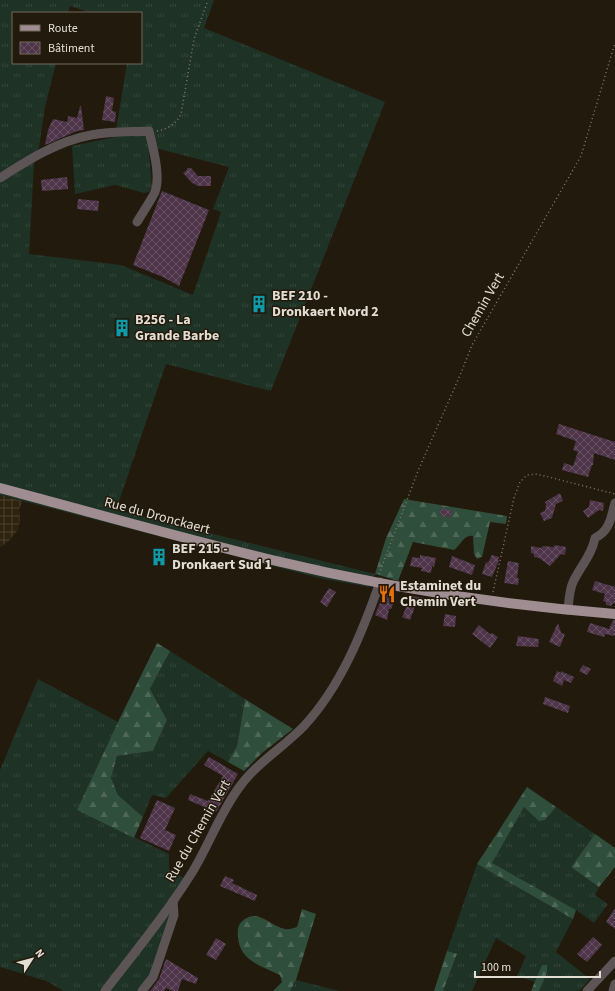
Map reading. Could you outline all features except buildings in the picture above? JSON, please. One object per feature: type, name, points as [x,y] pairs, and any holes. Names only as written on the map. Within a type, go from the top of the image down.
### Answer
[{"type":"main road","name":"Rue du Dronckaert","points":[[0,488],[257,556],[378,582],[491,600],[568,610],[615,614]]},
{"type":"street","points":[[0,178],[34,158],[74,139],[102,133],[149,131],[156,163],[157,180],[155,192],[137,222]]},
{"type":"street","points":[[568,610],[573,583],[592,550],[595,538],[602,535],[607,529],[615,504]]},
{"type":"street","name":"Rue du Chemin Vert","points":[[105,991],[173,900],[194,868],[225,810],[242,784],[262,762],[288,742],[305,725],[335,685],[352,650],[378,582]]},
{"type":"street","name":"Rue du Chemin Vert","points":[[142,991],[152,977],[158,963],[174,915],[173,900]]},
{"type":"street","points":[[587,991],[615,961]]},
{"type":"street","points":[[612,991],[615,984]]},
{"type":"path","points":[[166,129],[176,122],[181,114],[194,39],[208,0]]},
{"type":"path","name":"Chemin Vert","points":[[378,582],[400,518],[472,345],[580,156],[615,43]]},
{"type":"path","points":[[491,600],[514,498],[520,482],[527,475],[537,474],[615,494]]},
{"type":"shaded area","points":[[0,495],[23,501],[19,509],[20,520],[18,530],[8,542],[0,547]]},
{"type":"green space","points":[[0,0],[214,0],[204,28],[385,102],[271,391],[166,364],[116,510],[375,574],[370,587],[323,579],[0,495]],"holes":[[[70,6],[88,12],[142,12],[142,64],[127,64],[115,137],[72,146],[75,194],[115,185],[144,193],[149,192],[152,188],[149,152],[159,149],[229,167],[213,209],[221,212],[193,295],[121,265],[29,254],[34,164],[39,148],[45,107],[56,64],[12,64],[12,12],[68,12]]]},
{"type":"green space","points":[[404,499],[507,516],[506,524],[490,522],[482,557],[477,559],[474,554],[473,536],[465,538],[454,550],[413,542],[398,581],[375,574],[386,538]]},
{"type":"green space","points":[[157,643],[170,651],[150,689],[167,720],[153,751],[117,756],[111,778],[118,795],[143,817],[134,838],[77,810]]},
{"type":"green space","points":[[170,651],[245,699],[237,746],[228,762],[208,751],[166,798],[152,795],[143,817],[118,795],[111,778],[117,756],[153,751],[167,720],[150,689]]},
{"type":"green space","points":[[38,679],[118,722],[78,810],[169,854],[169,869],[189,881],[168,922],[151,974],[138,991],[64,991],[46,981],[0,967],[0,770]]},
{"type":"green space","points":[[245,699],[293,729],[262,753],[244,771],[228,762],[237,746]]},
{"type":"green space","points":[[527,787],[556,807],[545,820],[539,821],[524,807],[492,863],[576,910],[573,919],[477,864]]},
{"type":"green space","points":[[524,807],[545,820],[556,807],[595,834],[571,867],[599,887],[595,895],[608,904],[594,923],[576,910],[491,863]]},
{"type":"green space","points":[[595,834],[615,848],[615,867],[599,887],[571,867]]},
{"type":"green space","points":[[477,864],[573,919],[556,952],[590,979],[579,991],[539,991],[547,973],[542,965],[535,982],[517,976],[526,956],[496,938],[472,991],[443,991],[457,955],[447,951]]},
{"type":"green space","points":[[302,909],[316,914],[296,980],[290,991],[273,991],[282,982],[280,975],[258,965],[246,956],[239,944],[238,928],[241,922],[245,919],[250,916],[255,916],[260,917],[280,928],[291,929],[297,927]]},
{"type":"green space","points":[[447,951],[457,954],[443,991],[434,991]]},
{"type":"green space","points":[[542,965],[547,965],[547,973],[539,991],[531,991]]},
{"type":"green space","points":[[296,980],[339,991],[290,991]]},
{"type":"place","name":"BEF 210 - Dronkaert Nord 2","points":[[259,304]]},
{"type":"place","name":"B256 - La Grande Barbe","points":[[122,328]]},
{"type":"place","name":"BEF 215 - Dronkaert Sud 1","points":[[159,557]]},
{"type":"place","name":"Estaminet du Chemin Vert","points":[[387,594]]}]
